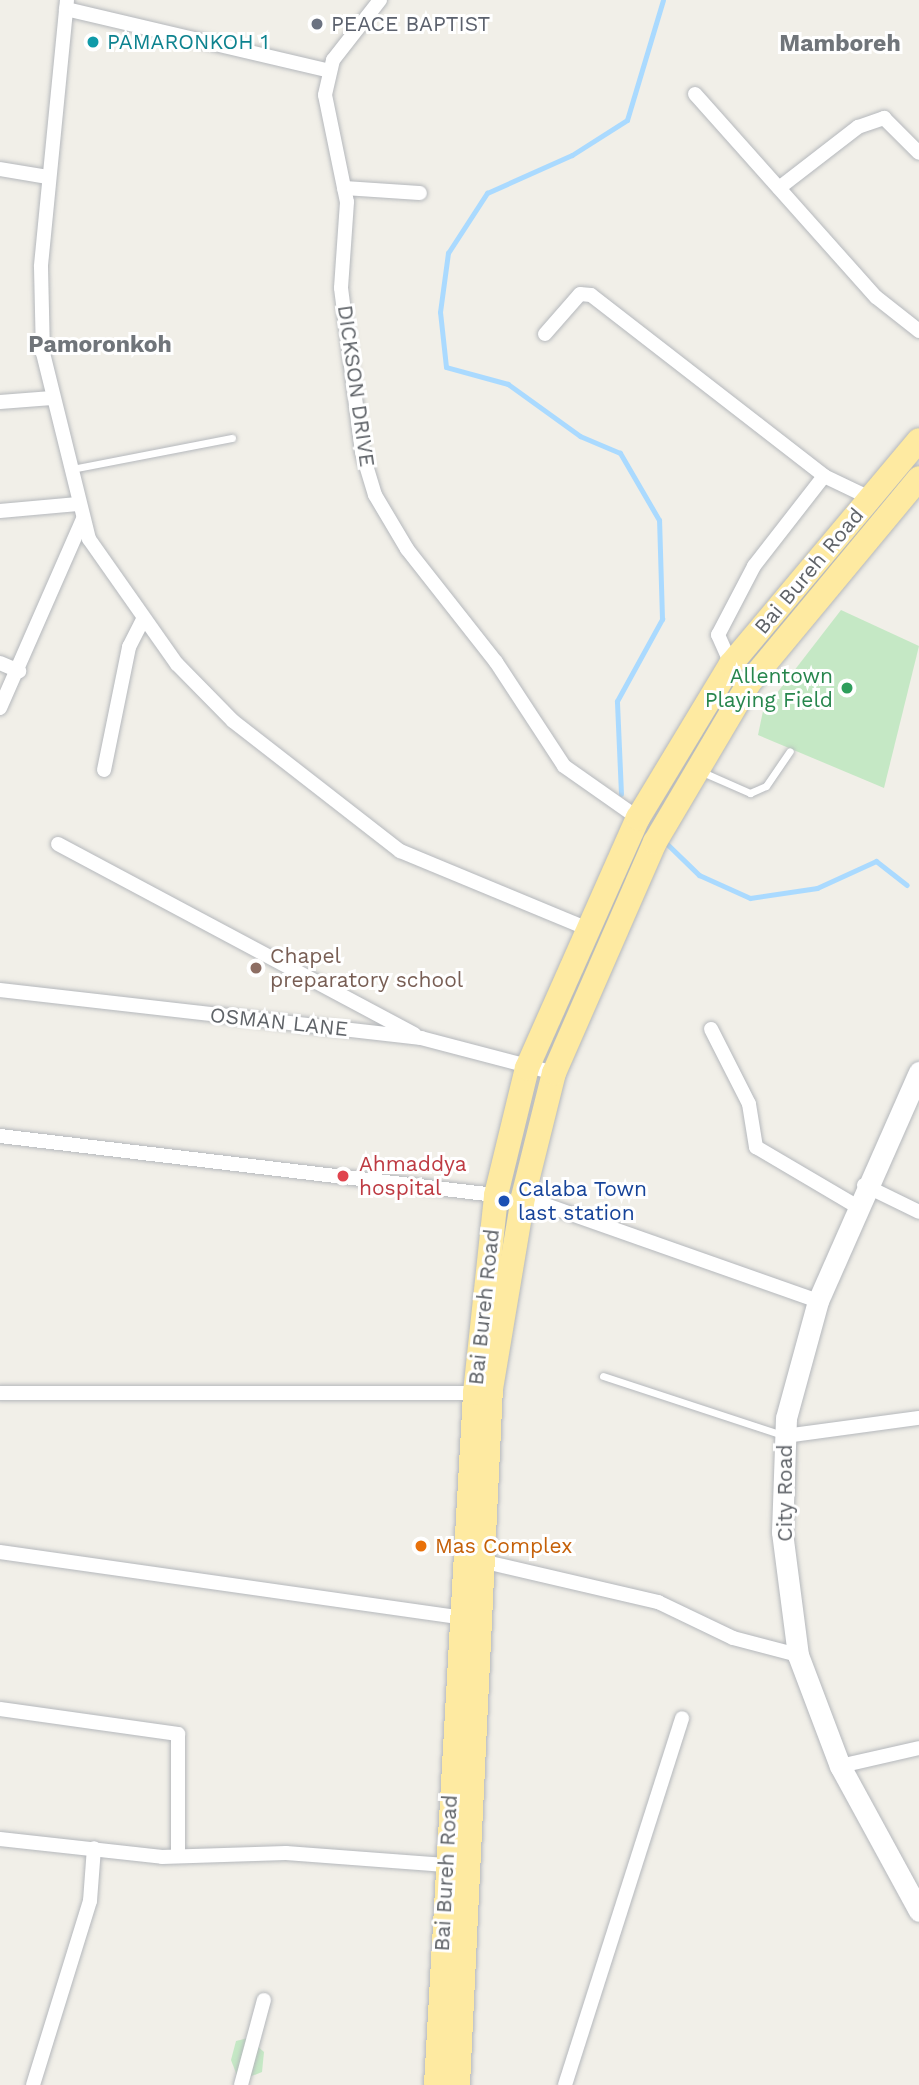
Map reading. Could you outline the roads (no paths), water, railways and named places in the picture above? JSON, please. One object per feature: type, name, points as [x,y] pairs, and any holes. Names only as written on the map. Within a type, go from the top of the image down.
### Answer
[{"type":"highway","name":"Bai Bureh Road","points":[[436,2085],[446,1864],[475,1393],[496,1195],[527,1068],[586,928],[638,818],[732,664],[919,440]]},
{"type":"highway","name":"Bai Bureh Road","points":[[458,2085],[486,1562],[491,1389],[523,1197],[554,1073],[655,842],[749,683],[919,478]]},
{"type":"main road","name":"City Road","points":[[919,1072],[864,1185],[818,1301],[785,1436],[782,1532],[798,1655],[840,1766],[919,1911]]},
{"type":"street","points":[[380,0],[330,71],[66,5],[41,267],[43,354],[52,398],[68,470],[83,519],[143,620],[233,721],[400,851],[586,928]]},
{"type":"street","name":"DICKSON DRIVE","points":[[330,71],[325,95],[344,188],[341,288],[362,452],[375,495],[407,550],[496,663],[564,766],[638,818]]},
{"type":"street","points":[[695,94],[876,297],[919,331]]},
{"type":"street","points":[[779,188],[859,127],[884,118],[919,153]]},
{"type":"street","points":[[0,169],[48,177]]},
{"type":"street","points":[[344,188],[420,193]]},
{"type":"street","points":[[545,334],[580,294],[591,295],[824,476],[870,498]]},
{"type":"street","points":[[0,402],[52,398]]},
{"type":"street","points":[[732,664],[718,635],[754,566],[824,476]]},
{"type":"street","points":[[0,511],[78,504]]},
{"type":"street","points":[[0,708],[19,671],[83,519]]},
{"type":"street","points":[[104,770],[129,647],[143,620]]},
{"type":"street","points":[[0,663],[19,671]]},
{"type":"street","points":[[58,844],[421,1038]]},
{"type":"street","name":"OSMAN LANE","points":[[0,990],[421,1038],[554,1073]]},
{"type":"street","points":[[711,1029],[749,1104],[757,1147],[856,1206]]},
{"type":"street","points":[[0,1136],[496,1195]]},
{"type":"street","points":[[864,1185],[919,1212]]},
{"type":"street","points":[[523,1197],[818,1301]]},
{"type":"street","points":[[0,1393],[475,1393]]},
{"type":"street","points":[[785,1436],[919,1418]]},
{"type":"street","points":[[0,1552],[463,1618]]},
{"type":"street","points":[[486,1562],[658,1602],[733,1638],[798,1655]]},
{"type":"street","points":[[0,1709],[178,1734],[178,1856]]},
{"type":"street","points":[[565,2085],[682,1718]]},
{"type":"street","points":[[840,1766],[919,1748]]},
{"type":"street","points":[[0,1839],[178,1856],[286,1853],[446,1864]]},
{"type":"street","points":[[33,2085],[90,1900],[94,1848]]},
{"type":"street","points":[[242,2085],[264,2000]]},
{"type":"lane","points":[[68,470],[232,438]]},
{"type":"lane","points":[[698,770],[750,793],[766,786],[790,751]]},
{"type":"lane","points":[[603,1376],[785,1436]]},
{"type":"waterway","points":[[621,794],[617,701],[662,619],[659,520],[620,453],[580,436],[508,384],[446,367],[440,312],[448,253],[487,193],[572,155],[627,120],[663,0]]},
{"type":"waterway","points":[[664,841],[699,875],[750,898],[817,888],[876,861],[907,885]]},
{"type":"place","name":"PEACE BAPTIST","points":[[317,24]]},
{"type":"place","name":"PAMARONKOH 1","points":[[93,42]]},
{"type":"place","name":"Allentown Playing Field","points":[[847,688]]},
{"type":"place","name":"Chapel preparatory school","points":[[256,968]]},
{"type":"place","name":"Ahmaddya hospital","points":[[343,1176]]},
{"type":"place","name":"Calaba Town last station","points":[[504,1201]]},
{"type":"place","name":"Mas Complex","points":[[421,1546]]},
{"type":"district","name":"Mamboreh","points":[[840,44]]},
{"type":"district","name":"Pamoronkoh","points":[[100,345]]}]
